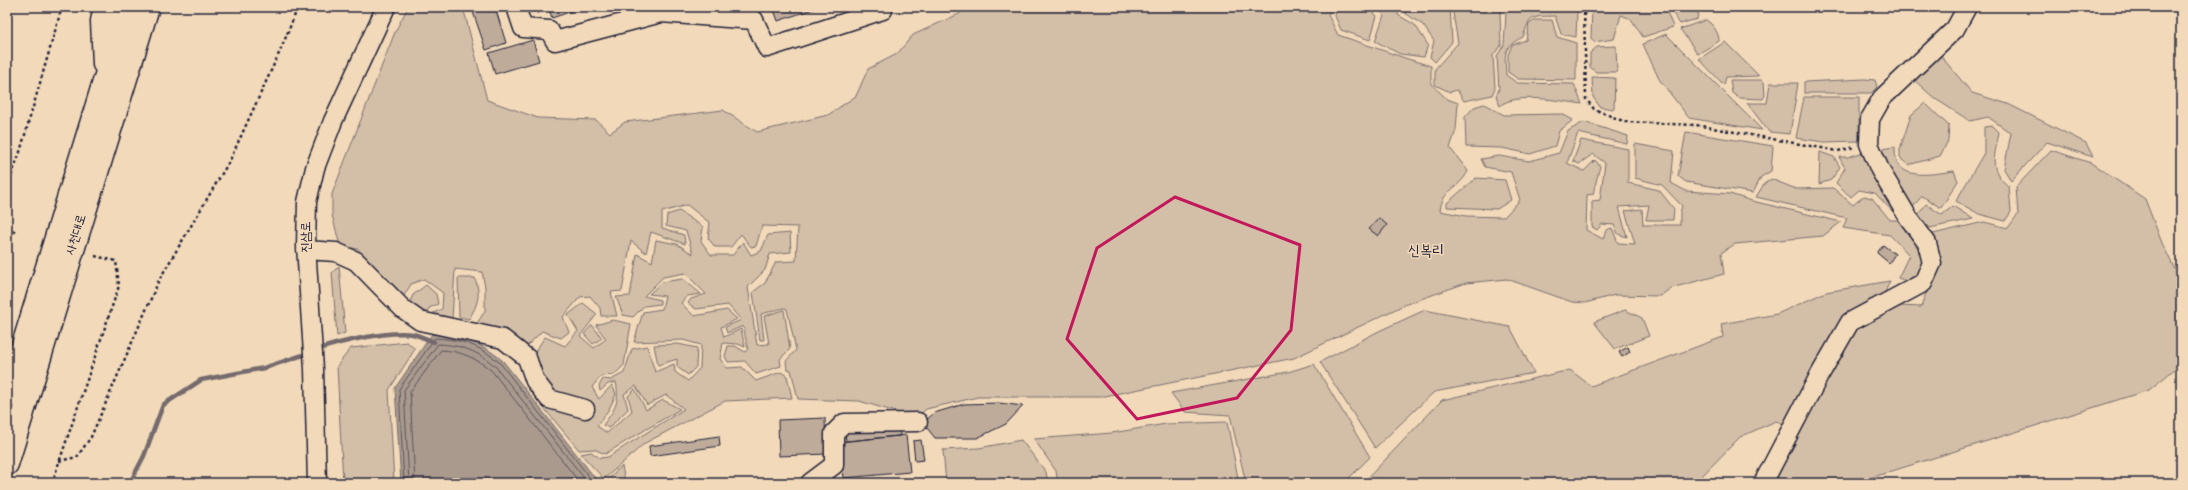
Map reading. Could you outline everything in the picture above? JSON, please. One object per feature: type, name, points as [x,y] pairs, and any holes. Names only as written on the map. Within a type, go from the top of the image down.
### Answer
[{"type":"main road","points":[[105,7],[102,21],[114,80]]},
{"type":"main road","name":"사천대로","points":[[7,464],[114,80],[127,7]]},
{"type":"main road","name":"사천대로","points":[[7,397],[114,80],[148,7]]},
{"type":"main road","points":[[114,80],[159,7]]},
{"type":"street","name":"진삼로","points":[[317,483],[314,370],[306,250],[307,202],[315,168],[333,121],[386,7]]},
{"type":"street","points":[[516,7],[523,28],[549,30],[555,40],[661,13],[754,20],[767,48],[884,10]]},
{"type":"street","points":[[1763,483],[1819,376],[1850,322],[1923,283],[1932,263],[1927,243],[1908,217],[1880,170],[1869,144],[1870,119],[1882,98],[1955,29],[1967,7]]},
{"type":"street","points":[[306,250],[336,252],[356,261],[403,309],[420,321],[503,339],[527,358],[535,381],[549,399],[585,409]]},
{"type":"street","points":[[810,483],[834,465],[834,433],[844,423],[918,422]]},
{"type":"path","points":[[7,187],[20,152],[62,7]]},
{"type":"path","points":[[60,461],[77,456],[91,437],[159,280],[230,160],[281,49],[298,7]]},
{"type":"path","points":[[1584,7],[1586,99],[1594,109],[1625,122],[1696,125],[1838,151],[1869,144]]},
{"type":"path","points":[[7,230],[16,232]]},
{"type":"path","points":[[52,483],[119,286],[116,261],[95,256]]},
{"type":"highlighted area","points":[[1175,197],[1300,245],[1291,330],[1237,398],[1137,419],[1067,339],[1097,248]]},
{"type":"shaded area","points":[[408,7],[463,7],[487,100],[538,118],[596,120],[610,133],[625,122],[723,110],[757,132],[828,115],[856,96],[868,69],[897,54],[913,35],[961,13],[962,7],[1332,7],[1328,15],[1338,35],[1431,66],[1431,84],[1447,99],[1458,103],[1456,130],[1450,148],[1468,171],[1460,182],[1444,198],[1440,211],[1466,216],[1504,217],[1520,200],[1511,172],[1485,167],[1481,159],[1499,156],[1529,161],[1559,153],[1568,131],[1584,122],[1628,136],[1627,144],[1578,133],[1567,163],[1584,171],[1595,160],[1600,166],[1593,194],[1587,195],[1586,230],[1603,239],[1606,230],[1612,228],[1618,243],[1635,244],[1625,211],[1642,209],[1643,225],[1680,225],[1680,212],[1682,206],[1662,185],[1635,178],[1635,144],[1674,151],[1671,183],[1686,191],[1730,194],[1752,201],[1841,222],[1823,236],[1735,244],[1721,253],[1724,274],[1671,288],[1660,296],[1615,295],[1585,303],[1572,302],[1507,279],[1466,283],[1404,305],[1294,358],[1100,397],[978,397],[926,409],[917,418],[859,401],[798,399],[791,370],[787,369],[786,361],[796,350],[787,309],[784,308],[761,314],[764,340],[760,340],[753,292],[765,283],[776,262],[796,261],[798,227],[762,226],[756,246],[751,247],[741,234],[731,247],[715,247],[708,238],[710,223],[687,205],[662,212],[662,228],[684,235],[685,244],[651,232],[646,253],[631,241],[622,291],[611,292],[617,316],[601,316],[600,308],[590,296],[580,297],[563,317],[569,332],[561,338],[542,331],[526,347],[512,334],[476,325],[485,311],[485,287],[482,272],[455,269],[452,320],[431,314],[442,309],[443,293],[424,279],[411,284],[402,299],[358,249],[340,246],[332,215],[332,194],[395,32]]},
{"type":"shaded area","points":[[1337,7],[1368,7],[1377,16],[1370,40],[1341,30],[1335,16]]},
{"type":"shaded area","points":[[1376,7],[1401,7],[1398,9],[1398,15],[1415,25],[1428,45],[1424,57],[1400,54],[1375,41],[1384,15]]},
{"type":"shaded area","points":[[1410,7],[1450,7],[1452,42],[1435,62],[1430,57],[1434,41],[1423,25],[1405,13]]},
{"type":"shaded area","points":[[1452,7],[1508,7],[1500,12],[1501,46],[1493,55],[1495,88],[1492,95],[1464,101],[1457,90],[1450,92],[1435,85],[1435,69],[1458,43]]},
{"type":"shaded area","points":[[1514,7],[1572,7],[1577,10],[1576,37],[1561,34],[1555,16],[1533,18],[1528,24],[1523,37],[1511,44],[1506,52],[1506,75],[1517,83],[1574,84],[1582,104],[1527,98],[1516,99],[1500,106],[1496,96],[1499,89],[1497,56],[1504,45],[1506,13]]},
{"type":"shaded area","points":[[1592,7],[1665,7],[1673,27],[1643,37],[1631,19],[1621,15],[1614,39],[1594,42],[1591,38]]},
{"type":"shaded area","points":[[1671,7],[1700,7],[1697,19],[1680,24],[1671,10]]},
{"type":"shaded area","points":[[1535,20],[1552,20],[1557,37],[1576,43],[1576,80],[1518,79],[1508,72],[1508,55],[1512,45],[1526,40],[1529,24]]},
{"type":"shaded area","points":[[1706,20],[1715,29],[1719,41],[1698,54],[1680,29]]},
{"type":"shaded area","points":[[1666,34],[1762,130],[1689,118],[1659,79],[1643,44]]},
{"type":"shaded area","points":[[1725,42],[1759,76],[1726,77],[1724,85],[1699,59]]},
{"type":"shaded area","points":[[1616,46],[1617,72],[1596,72],[1590,67],[1590,53],[1597,47]]},
{"type":"shaded area","points":[[1940,55],[1972,93],[2008,104],[2086,143],[2093,157],[2047,142],[2011,181],[2004,169],[2011,133],[1988,117],[1970,121],[1934,98],[1913,79]]},
{"type":"shaded area","points":[[1592,77],[1615,78],[1614,109],[1600,107],[1593,97]]},
{"type":"shaded area","points":[[1865,79],[1875,80],[1877,87],[1871,93],[1804,93],[1804,82]]},
{"type":"shaded area","points":[[1730,80],[1761,80],[1764,82],[1765,95],[1763,99],[1739,98],[1732,93]]},
{"type":"shaded area","points":[[1770,83],[1798,83],[1790,134],[1769,132],[1747,103],[1767,103]]},
{"type":"shaded area","points":[[1804,97],[1859,97],[1859,141],[1824,142],[1796,138]]},
{"type":"shaded area","points":[[1925,103],[1949,126],[1948,141],[1940,156],[1908,165],[1900,158],[1900,149],[1911,115]]},
{"type":"shaded area","points":[[1484,104],[1504,115],[1562,114],[1573,120],[1559,131],[1555,146],[1530,154],[1502,148],[1466,147],[1465,117],[1474,107]]},
{"type":"shaded area","points":[[1993,126],[1999,132],[1994,162],[1995,168],[2002,180],[2009,187],[2011,212],[2005,221],[1979,214],[1956,201],[1984,153],[1984,127]]},
{"type":"shaded area","points":[[1686,132],[1773,146],[1771,171],[1761,177],[1753,193],[1686,182],[1678,176]]},
{"type":"shaded area","points":[[1581,140],[1628,149],[1628,183],[1659,190],[1674,209],[1673,220],[1646,220],[1649,205],[1619,207],[1627,237],[1618,234],[1614,225],[1602,224],[1597,230],[1592,227],[1592,201],[1600,200],[1605,163],[1593,154],[1579,164],[1573,161]]},
{"type":"shaded area","points":[[1895,147],[1895,157],[1897,162],[1901,168],[1907,172],[1915,174],[1931,174],[1954,171],[1958,181],[1941,208],[1922,196],[1911,209],[1881,149]]},
{"type":"shaded area","points":[[2051,150],[2091,163],[2145,199],[2162,243],[2181,282],[2181,364],[2149,390],[1854,483],[1776,483],[1783,453],[1801,430],[1776,421],[1740,437],[1698,480],[1698,483],[1363,483],[1442,400],[1570,370],[1591,386],[1723,337],[1721,324],[1777,314],[1826,292],[1890,281],[1879,305],[1921,307],[1932,276],[1941,267],[1933,234],[1984,222],[2008,228],[2018,214],[2016,187]]},
{"type":"shaded area","points":[[1820,152],[1834,157],[1840,167],[1831,180],[1819,184]]},
{"type":"shaded area","points":[[1864,152],[1898,211],[1894,213],[1875,193],[1859,190],[1851,197],[1836,183],[1845,168],[1839,157],[1848,157]]},
{"type":"shaded area","points":[[1476,178],[1505,180],[1511,200],[1497,209],[1447,207],[1447,203]]},
{"type":"shaded area","points":[[1771,179],[1796,189],[1833,188],[1853,205],[1864,196],[1872,198],[1890,220],[1906,220],[1925,257],[1923,271],[1906,281],[1898,278],[1909,255],[1890,235],[1843,228],[1847,218],[1756,197],[1764,184]]},
{"type":"shaded area","points":[[1926,204],[1942,215],[1953,206],[1973,219],[1930,228],[1918,215]]},
{"type":"shaded area","points":[[679,211],[703,227],[701,241],[711,255],[733,255],[743,242],[751,255],[761,251],[768,235],[790,233],[791,252],[770,254],[765,270],[748,287],[757,345],[769,344],[764,316],[784,310],[790,349],[780,359],[781,366],[756,374],[745,361],[728,362],[725,356],[728,346],[735,346],[745,352],[748,349],[743,326],[727,333],[725,327],[741,320],[728,305],[696,309],[688,303],[691,299],[706,294],[685,273],[663,277],[644,296],[660,300],[660,304],[644,306],[633,317],[623,315],[616,297],[630,296],[637,254],[652,262],[656,240],[677,244],[693,254],[686,231],[666,226],[667,215]]},
{"type":"shaded area","points":[[339,266],[345,333],[337,336],[332,273]]},
{"type":"shaded area","points":[[458,278],[475,278],[477,284],[478,299],[475,309],[469,319],[459,317]]},
{"type":"shaded area","points":[[683,279],[701,294],[687,296],[681,303],[694,316],[727,310],[737,319],[721,327],[724,337],[741,329],[745,347],[738,344],[723,343],[720,359],[727,368],[742,367],[756,381],[781,372],[787,376],[792,398],[725,401],[645,443],[604,479],[581,454],[591,452],[600,458],[608,457],[684,409],[666,395],[647,405],[636,386],[624,394],[628,409],[609,428],[603,425],[616,405],[616,382],[608,384],[600,391],[599,386],[603,379],[611,380],[624,373],[632,349],[647,346],[655,372],[674,364],[675,372],[688,381],[700,368],[701,345],[683,340],[634,342],[643,312],[662,309],[665,296],[649,294],[662,282]]},
{"type":"shaded area","points":[[426,285],[436,294],[438,304],[429,308],[427,316],[407,309],[413,295]]},
{"type":"shaded area","points":[[583,303],[597,314],[580,336],[594,348],[606,339],[596,325],[613,320],[631,324],[624,365],[614,375],[601,376],[592,387],[599,399],[612,385],[616,394],[609,409],[597,426],[607,433],[632,411],[628,396],[635,389],[646,410],[663,400],[680,409],[605,454],[594,449],[579,450],[538,401],[543,383],[534,353],[545,337],[565,346],[578,331],[568,315]]},
{"type":"shaded area","points":[[1425,310],[1510,327],[1534,373],[1434,392],[1375,448],[1320,362],[1379,331]]},
{"type":"shaded area","points":[[1625,310],[1642,318],[1649,336],[1615,349],[1594,322]]},
{"type":"shaded area","points":[[592,325],[602,338],[593,344],[584,334]]},
{"type":"shaded area","points":[[407,342],[415,349],[389,390],[394,483],[343,483],[337,366],[351,348]]},
{"type":"shaded area","points":[[678,344],[697,348],[696,367],[688,375],[677,367],[677,359],[658,365],[654,345]]},
{"type":"shaded area","points":[[1314,364],[1370,457],[1344,483],[1246,483],[1230,415],[1185,412],[1171,393],[1288,372]]},
{"type":"shaded area","points":[[1227,422],[1239,483],[1058,483],[1056,471],[1034,439],[1112,433],[1166,424]]},
{"type":"shaded area","points":[[1021,440],[1046,472],[1048,483],[946,483],[943,450],[979,448]]},
{"type":"shaded area","points":[[622,466],[625,483],[605,482]]},
{"type":"water","points":[[432,334],[453,336],[478,344],[495,354],[503,361],[599,483],[401,483],[395,388]]},
{"type":"building","points":[[477,7],[495,7],[506,43],[486,50],[472,9]]},
{"type":"building","points":[[535,7],[548,7],[549,9],[537,13]]},
{"type":"building","points":[[553,7],[584,7],[552,18],[549,9]]},
{"type":"building","points":[[773,7],[819,7],[778,21]]},
{"type":"building","points":[[533,40],[539,61],[495,74],[489,53]]},
{"type":"building","points":[[1379,218],[1387,225],[1378,236],[1369,229]]},
{"type":"building","points":[[1883,245],[1895,254],[1889,263],[1877,253]]},
{"type":"building","points":[[1628,347],[1630,352],[1622,357],[1619,352]]},
{"type":"building","points":[[999,403],[1023,406],[1006,424],[977,438],[935,438],[923,423],[934,413],[964,404]]},
{"type":"building","points":[[825,418],[826,454],[779,456],[778,420]]},
{"type":"building","points":[[900,428],[900,436],[846,441],[845,432]]},
{"type":"building","points":[[906,435],[910,472],[844,478],[840,442]]},
{"type":"building","points":[[719,436],[720,446],[650,456],[649,446]]},
{"type":"building","points":[[921,440],[924,460],[915,461],[913,441]]},
{"type":"waterway","points":[[316,350],[350,340],[378,335],[403,333],[413,334],[434,342]]},
{"type":"waterway","points":[[130,483],[144,456],[163,405],[201,380],[264,368],[309,353]]},
{"type":"district","name":"신복리","points":[[1426,252]]}]
